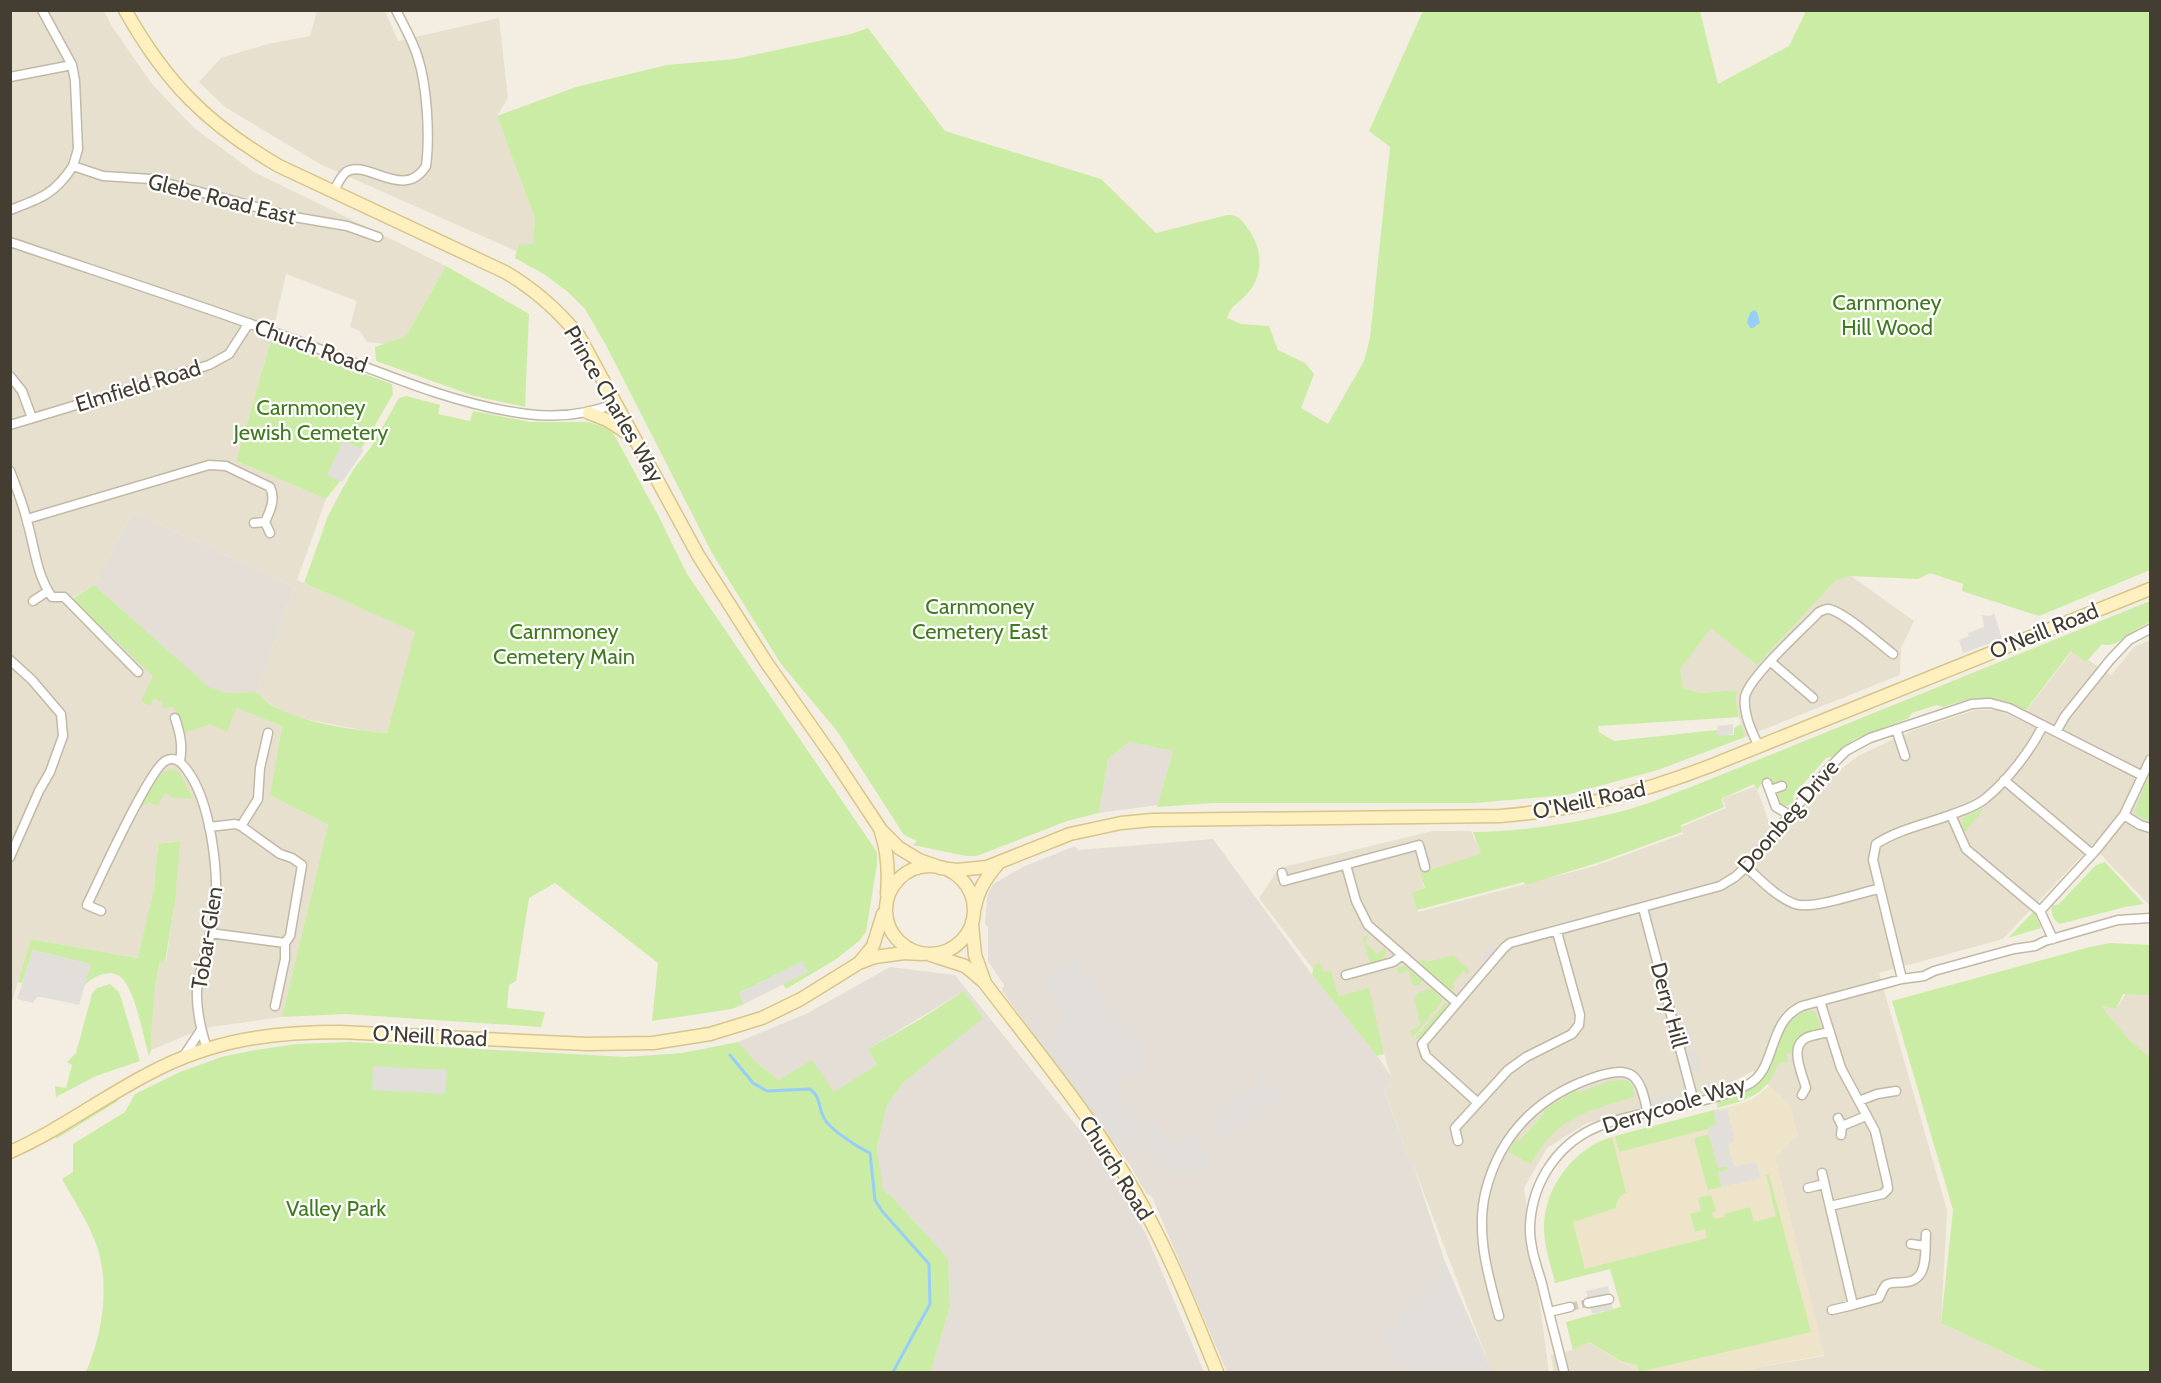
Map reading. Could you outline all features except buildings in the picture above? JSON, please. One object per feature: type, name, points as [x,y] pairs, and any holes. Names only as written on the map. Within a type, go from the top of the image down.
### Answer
[{"type":"main road","name":"Prince Charles Way","points":[[125,10],[141,39],[162,69],[213,122],[243,146],[279,166],[443,242],[526,284],[563,317],[579,336],[698,555],[739,621],[881,830],[899,848],[919,860],[940,867]]},
{"type":"main road","points":[[589,413],[607,420],[635,439]]},
{"type":"main road","name":"O'Neill Road","points":[[940,867],[957,870],[987,867],[1070,834],[1112,825],[1152,820],[1469,817],[1535,813],[1602,802],[1655,786],[1759,747],[2151,589]]},
{"type":"main road","name":"Prince Charles Way","points":[[881,830],[887,851],[889,874],[886,903]]},
{"type":"main road","name":"O'Neill Road","points":[[973,917],[979,891],[985,879],[998,864]]},
{"type":"main road","points":[[919,867],[940,867],[958,876],[965,884],[970,892],[973,917],[963,940],[947,951],[925,954],[912,951],[897,940],[887,923],[886,903],[894,884],[909,871],[919,867]]},
{"type":"main road","name":"O'Neill Road","points":[[860,963],[873,946],[886,903]]},
{"type":"main road","name":"Church Road","points":[[973,917],[975,956],[984,982]]},
{"type":"main road","name":"O'Neill Road","points":[[10,1152],[56,1128],[149,1073],[207,1049],[252,1037],[303,1032],[383,1033],[587,1044],[653,1043],[710,1034],[762,1018],[801,999],[860,963],[875,957],[904,953],[925,954]]},
{"type":"main road","name":"Church Road","points":[[925,954],[966,966],[984,982],[1100,1137],[1140,1202],[1179,1280],[1217,1372]]},
{"type":"street","points":[[10,210],[47,195],[64,181],[73,166],[78,148],[75,81],[72,65],[42,10]]},
{"type":"street","points":[[333,192],[341,178],[353,169],[360,169],[383,178],[405,180],[423,173],[426,166],[426,117],[422,73],[418,55],[396,10]]},
{"type":"street","points":[[10,77],[72,65]]},
{"type":"street","name":"Glebe Road East","points":[[73,166],[103,176],[151,179],[294,217],[355,229],[378,237]]},
{"type":"street","name":"Church Road","points":[[10,242],[249,323],[478,405],[529,414],[575,415],[589,413],[616,403]]},
{"type":"street","name":"Elmfield Road","points":[[10,425],[209,365],[229,354],[249,323]]},
{"type":"street","points":[[10,375],[22,391],[32,418]]},
{"type":"street","points":[[27,519],[209,465],[226,466],[270,488],[273,492],[272,504],[265,522],[270,533]]},
{"type":"street","points":[[10,471],[27,519],[38,571],[48,591],[52,597],[64,597],[138,672]]},
{"type":"street","points":[[10,505],[20,501]]},
{"type":"street","points":[[254,523],[265,522]]},
{"type":"street","points":[[33,601],[48,591]]},
{"type":"street","points":[[1759,747],[1746,714],[1745,695],[1748,687],[1819,612],[1826,609],[1849,619],[1893,654]]},
{"type":"street","points":[[2056,732],[2065,716],[2110,660],[2129,640],[2151,629]]},
{"type":"street","points":[[10,660],[32,680],[61,714],[63,736],[50,772],[10,856]]},
{"type":"street","points":[[1771,662],[1813,698]]},
{"type":"street","name":"Doonbeg Drive","points":[[1478,1102],[1426,1056],[1422,1044],[1504,948],[1510,943],[1720,886],[1746,867],[1846,751],[1870,738],[1982,702],[1999,704],[2141,775]]},
{"type":"street","name":"Tobar-Glen","points":[[175,718],[181,737],[180,761],[192,777],[209,827],[217,884],[215,913],[197,990],[201,1030],[207,1049]]},
{"type":"street","points":[[1902,979],[1878,889],[1873,860],[1876,844],[1890,835],[1952,815],[1986,798],[2030,748],[2043,725]]},
{"type":"street","points":[[1896,729],[1905,756]]},
{"type":"street","points":[[241,826],[258,799],[260,768],[268,733]]},
{"type":"street","points":[[101,911],[87,904],[140,797],[163,762],[171,759],[180,761]]},
{"type":"street","points":[[2040,911],[2124,815],[2141,775],[2151,760]]},
{"type":"street","points":[[2004,780],[2092,854]]},
{"type":"street","points":[[1782,786],[1768,787],[1776,807],[1791,816]]},
{"type":"street","points":[[1952,815],[1966,849],[2040,911],[2053,939]]},
{"type":"street","points":[[2124,815],[2140,825],[2151,828]]},
{"type":"street","points":[[209,827],[235,824],[241,826],[280,854],[302,865],[290,936],[285,943],[285,958],[275,1006]]},
{"type":"street","points":[[1282,873],[1284,881],[1419,845],[1425,867]]},
{"type":"street","points":[[1346,865],[1361,914],[1368,925],[1457,1004]]},
{"type":"street","points":[[1746,867],[1781,897],[1797,904],[1811,905],[1878,889]]},
{"type":"street","name":"Derry Hill","points":[[1643,908],[1694,1102]]},
{"type":"street","name":"Derrycoole Way","points":[[1564,1372],[1533,1250],[1530,1228],[1533,1201],[1544,1174],[1555,1157],[1568,1144],[1602,1125],[1694,1102],[1750,1084],[1763,1070],[1777,1033],[1787,1015],[1794,1010],[1902,979],[1926,975],[1934,970],[2030,947],[2118,920],[2151,918]]},
{"type":"street","points":[[1458,1141],[1455,1128],[1508,1070],[1526,1057],[1572,1034],[1579,1024],[1580,1015],[1557,932]]},
{"type":"street","points":[[210,933],[285,943]]},
{"type":"street","points":[[1346,975],[1393,962],[1401,956]]},
{"type":"street","points":[[1820,1001],[1841,1068],[1875,1131],[1888,1189],[1883,1194],[1830,1206]]},
{"type":"street","points":[[183,1058],[201,1030]]},
{"type":"street","points":[[1802,1095],[1806,1088],[1798,1056],[1799,1046],[1806,1039],[1830,1032]]},
{"type":"street","points":[[1487,1310],[1498,1311],[1483,1249],[1485,1193],[1501,1151],[1528,1114],[1563,1089],[1607,1073],[1622,1072],[1632,1076],[1640,1084],[1648,1114]]},
{"type":"street","points":[[1859,1101],[1877,1094],[1896,1091]]},
{"type":"street","points":[[1840,1126],[1866,1116]]},
{"type":"street","points":[[1822,1173],[1853,1305]]},
{"type":"street","points":[[1808,1188],[1824,1184]]},
{"type":"street","points":[[1832,1310],[1879,1298],[1889,1283],[1900,1284],[1915,1279],[1924,1264],[1926,1234]]},
{"type":"street","points":[[1911,1244],[1925,1246]]},
{"type":"street","points":[[1588,1303],[1609,1299]]},
{"type":"street","points":[[1549,1312],[1570,1307]]},
{"type":"shaded area","points":[[11,11],[104,11],[113,28],[152,84],[194,128],[254,172],[446,266],[406,336],[385,344],[367,342],[360,331],[350,327],[357,301],[286,274],[271,340],[236,461],[326,499],[297,580],[416,632],[387,733],[291,716],[263,699],[256,692],[294,587],[133,512],[94,585],[72,598],[236,708],[282,726],[270,795],[328,825],[282,1017],[211,1027],[151,1050],[152,1006],[160,961],[166,961],[174,908],[179,841],[158,844],[154,888],[139,958],[31,939],[11,1005]]},
{"type":"shaded area","points":[[317,11],[385,11],[398,41],[499,18],[508,98],[497,116],[535,219],[533,245],[518,245],[516,251],[320,164],[225,107],[199,82],[221,58],[268,44],[310,36]]},
{"type":"shaded area","points":[[343,441],[364,450],[342,482],[327,475]]},
{"type":"shaded area","points":[[133,512],[294,587],[256,692],[229,693],[208,687],[94,585]]},
{"type":"shaded area","points":[[1851,576],[1914,621],[1901,648],[1900,675],[1745,737],[1736,702],[1737,690],[1701,693],[1683,688],[1679,669],[1711,627],[1757,665],[1836,580]]},
{"type":"shaded area","points":[[1994,613],[2002,639],[1963,653],[1959,640],[1969,636],[1968,633],[1984,627],[1982,615],[1990,616]]},
{"type":"shaded area","points":[[2150,640],[2150,905],[2092,845],[2003,939],[1879,973],[1947,1210],[1941,1323],[2046,1372],[1733,1372],[1824,1356],[1775,1157],[1798,1135],[1788,1103],[1753,1071],[1718,1090],[1674,1103],[1587,1123],[1547,1148],[1524,1188],[1549,1372],[1492,1372],[1384,1089],[1392,1080],[1372,1013],[1349,1016],[1259,898],[1279,868],[1433,831],[1471,831],[1482,855],[1420,873],[1424,888],[1412,892],[1418,912],[1595,866],[1683,834],[1681,827],[1726,808],[1722,799],[1756,786],[1771,827],[1782,836],[1832,776],[1858,756],[1914,730],[1976,710],[1998,710],[2019,720],[2073,650],[2111,675],[2134,647]]},
{"type":"shaded area","points":[[1733,724],[1733,734],[1718,736],[1717,726]]},
{"type":"shaded area","points":[[1129,742],[1173,751],[1158,805],[1099,813],[1108,759]]},
{"type":"shaded area","points":[[1213,839],[1313,976],[1381,1061],[1393,1080],[1384,1090],[1414,1167],[1445,1262],[1492,1372],[1227,1372],[1152,1197],[1146,1193],[1130,1165],[1002,991],[1004,985],[988,961],[988,927],[985,924],[987,897],[993,884],[1025,866],[1075,846],[1078,850]]},
{"type":"shaded area","points":[[1492,943],[1501,951],[1489,966],[1480,957]]},
{"type":"shaded area","points":[[33,950],[91,964],[79,1005],[42,997],[37,997],[33,1003],[17,999]]},
{"type":"shaded area","points":[[1074,958],[1151,1059],[1113,1087],[1145,1130],[1156,1123],[1173,1144],[1191,1132],[1210,1156],[1208,1163],[1193,1175],[1185,1175],[1179,1171],[1168,1177],[1137,1143],[1124,1155],[1040,1041],[1066,1019],[1040,984]]},
{"type":"shaded area","points":[[803,961],[808,972],[744,1004],[739,993]]},
{"type":"shaded area","points":[[890,967],[955,975],[1103,1159],[1146,1234],[1204,1372],[931,1372],[950,1306],[948,1258],[891,1196],[882,1190],[877,1148],[887,1105],[903,1083],[982,1018],[964,991],[868,1049],[877,1065],[834,1093],[779,1080],[757,1063],[738,1042],[806,1014]]},
{"type":"shaded area","points":[[2131,986],[2150,994],[2150,1058],[2129,1039],[2103,1006],[2116,1009]]},
{"type":"shaded area","points":[[1689,1027],[1693,1042],[1684,1044],[1686,1050],[1695,1049],[1700,1069],[1687,1072],[1676,1031]]},
{"type":"shaded area","points":[[373,1066],[447,1070],[445,1094],[372,1090]]},
{"type":"shaded area","points":[[1263,1075],[1283,1099],[1231,1135],[1220,1139],[1206,1119]]},
{"type":"shaded area","points":[[1769,1086],[1788,1103],[1798,1135],[1775,1157],[1824,1355],[1733,1372],[1638,1372],[1589,1342],[1573,1350],[1566,1322],[1621,1307],[1610,1269],[1555,1283],[1544,1229],[1545,1215],[1549,1197],[1568,1166],[1595,1143],[1743,1103],[1754,1098]]},
{"type":"shaded area","points":[[1675,1093],[1678,1106],[1656,1112],[1652,1098]]},
{"type":"shaded area","points":[[1714,1110],[1719,1111],[1727,1110],[1735,1141],[1728,1146],[1734,1167],[1756,1162],[1761,1178],[1722,1187],[1718,1172],[1728,1170],[1727,1166],[1718,1168],[1707,1129],[1716,1124]]},
{"type":"shaded area","points":[[1445,1262],[1492,1372],[1409,1372],[1378,1345]]},
{"type":"shaded area","points":[[1608,1286],[1613,1309],[1592,1314],[1586,1291]]},
{"type":"shaded area","points":[[1543,1316],[1551,1355],[1573,1350],[1588,1342],[1638,1372],[1554,1372]]},
{"type":"green space","name":"Carnmoney Hill Wood","points":[[1423,11],[1700,11],[1718,84],[1789,46],[1806,11],[2150,11],[2150,570],[2039,616],[1962,591],[1963,584],[1930,573],[1918,579],[1851,576],[1836,580],[1757,665],[1711,628],[1680,669],[1683,688],[1701,693],[1737,690],[1736,702],[1739,717],[1598,726],[1599,732],[1614,741],[1717,730],[1718,735],[1734,735],[1734,728],[1741,724],[1745,737],[1658,770],[1566,795],[1475,803],[1214,803],[1157,807],[1173,751],[1129,742],[1108,759],[1099,813],[1067,821],[977,856],[966,856],[913,845],[917,841],[904,835],[837,731],[781,664],[712,553],[607,347],[585,309],[568,292],[544,274],[515,258],[518,245],[533,244],[535,219],[497,116],[576,87],[667,65],[735,59],[851,34],[868,28],[945,131],[1101,179],[1156,233],[1227,215],[1239,218],[1253,237],[1260,264],[1251,290],[1232,308],[1227,318],[1241,324],[1269,326],[1278,350],[1305,363],[1314,374],[1301,408],[1328,424],[1364,361],[1370,338],[1390,147],[1369,131]]},
{"type":"green space","points":[[446,266],[529,314],[525,407],[474,396],[376,361],[375,347],[406,336]]},
{"type":"green space","name":"Carnmoney Jewish Cemetery","points":[[271,340],[392,384],[393,394],[351,467],[326,499],[236,461]]},
{"type":"green space","name":"Carnmoney Cemetery Main","points":[[406,396],[440,405],[438,414],[470,421],[473,411],[530,422],[588,422],[611,429],[687,574],[877,852],[866,932],[859,941],[835,960],[786,989],[777,974],[739,993],[744,1004],[732,1009],[652,1021],[658,963],[555,883],[529,898],[516,981],[509,985],[507,1008],[545,1012],[541,1027],[345,1014],[282,1017],[328,825],[270,795],[282,726],[236,708],[227,732],[210,724],[182,734],[174,707],[162,708],[163,703],[154,698],[150,706],[141,701],[153,676],[72,599],[94,585],[209,687],[229,693],[256,692],[268,702],[299,717],[336,726],[387,733],[415,632],[304,583],[328,516],[340,493],[353,470],[371,447],[399,398]]},
{"type":"green space","points":[[2150,601],[2150,623],[2114,644],[2102,644],[2086,662],[2071,651],[2026,710],[2003,701],[1976,698],[1943,707],[1937,705],[1912,713],[1909,718],[1855,739],[1832,757],[1826,758],[1793,796],[1794,802],[1785,807],[1782,806],[1777,796],[1779,790],[1786,787],[1784,781],[1773,783],[1769,778],[1764,780],[1757,790],[1754,784],[1721,799],[1724,807],[1681,825],[1682,832],[1603,861],[1526,885],[1524,882],[1417,910],[1412,892],[1425,888],[1420,873],[1481,854],[1473,832],[1513,830],[1572,822],[1646,804]]},
{"type":"green space","points":[[172,769],[180,773],[193,799],[172,797],[165,793],[157,806],[149,802],[140,808],[157,779]]},
{"type":"green space","points":[[2150,772],[2150,821],[2137,816],[2135,810]]},
{"type":"green space","points":[[1984,809],[1964,833],[1963,818]]},
{"type":"green space","points":[[180,841],[175,902],[165,962],[160,961],[153,1005],[149,1056],[133,998],[125,982],[116,974],[104,974],[93,978],[84,986],[90,964],[33,950],[22,983],[18,982],[31,939],[138,958],[154,888],[158,844]]},
{"type":"green space","points":[[2105,862],[2144,904],[2058,923],[2052,914],[2052,906],[2059,904],[2096,865]]},
{"type":"green space","points":[[2034,911],[2041,928],[2008,938]]},
{"type":"green space","points":[[1369,935],[1365,943],[1377,954],[1384,948],[1386,953],[1382,960],[1370,963],[1362,937]]},
{"type":"green space","points":[[2111,943],[2150,945],[2150,995],[2123,994],[2116,1009],[2103,1006],[2129,1039],[2150,1058],[2150,1372],[2046,1372],[1941,1323],[1953,1210],[1892,1001]]},
{"type":"green space","points":[[1454,956],[1470,971],[1467,974],[1463,971],[1452,984],[1455,987],[1452,991],[1418,961],[1426,962]]},
{"type":"green space","points":[[1320,963],[1324,972],[1331,971],[1338,996],[1369,988],[1384,1054],[1377,1056],[1313,976],[1315,964]]},
{"type":"green space","points":[[1405,966],[1422,980],[1420,985],[1412,984],[1409,971],[1399,973],[1396,968]]},
{"type":"green space","points":[[110,984],[119,992],[140,1061],[96,1076],[56,1097],[55,1086],[66,1088],[72,1065],[67,1062],[76,1053],[92,994],[97,988]]},
{"type":"green space","points":[[1432,989],[1443,1000],[1412,1037],[1410,1031],[1420,1025],[1416,995],[1424,990]]},
{"type":"green space","name":"Valley Park","points":[[964,991],[983,1018],[903,1083],[887,1105],[877,1148],[883,1190],[948,1258],[950,1306],[931,1372],[86,1372],[101,1324],[103,1273],[92,1233],[62,1179],[73,1172],[73,1144],[125,1112],[135,1094],[180,1072],[221,1057],[297,1044],[351,1042],[626,1057],[682,1053],[738,1042],[757,1063],[779,1080],[812,1060],[834,1092],[877,1065],[868,1049]]},
{"type":"green space","points":[[1447,1001],[1437,1022],[1420,1039],[1415,1039]]},
{"type":"green space","points":[[1810,1010],[1816,1013],[1822,1030],[1795,1052],[1786,1054],[1788,1062],[1778,1064],[1762,1090],[1746,1099],[1717,1108],[1718,1100],[1743,1093],[1760,1083],[1770,1069],[1780,1039],[1790,1021]]},
{"type":"green space","points":[[1626,1080],[1632,1085],[1634,1097],[1574,1118],[1551,1136],[1531,1164],[1508,1152],[1516,1140],[1520,1140],[1544,1114],[1544,1110],[1576,1090],[1580,1092],[1607,1081]]},
{"type":"green space","points":[[114,1100],[118,1101],[56,1139],[56,1135]]},
{"type":"green space","points":[[1714,1110],[1716,1124],[1712,1128],[1619,1152],[1615,1136]]},
{"type":"green space","points":[[1709,1134],[1718,1168],[1727,1166],[1728,1170],[1718,1172],[1722,1187],[1708,1190],[1695,1138]]},
{"type":"green space","points":[[1612,1137],[1626,1193],[1619,1199],[1616,1208],[1573,1222],[1585,1269],[1707,1238],[1705,1229],[1695,1232],[1690,1214],[1701,1211],[1698,1198],[1711,1195],[1716,1211],[1711,1213],[1715,1219],[1750,1207],[1754,1222],[1776,1216],[1766,1174],[1769,1175],[1811,1332],[1639,1372],[1637,1365],[1621,1361],[1589,1342],[1573,1350],[1566,1322],[1621,1307],[1610,1269],[1555,1283],[1545,1242],[1545,1213],[1555,1185],[1563,1172],[1585,1151]]},
{"type":"water","points":[[1754,310],[1757,312],[1760,323],[1750,328],[1747,322],[1750,313]]},
{"type":"waterway","points":[[730,1055],[753,1083],[767,1091],[810,1089],[814,1092],[827,1122],[845,1138],[870,1153],[875,1200],[929,1264],[930,1304],[893,1372]]},
{"type":"tunnel","points":[[1570,1307],[1588,1303]]},
{"type":"park label","name":"Carnmoney Cemetery East","points":[[980,618]]}]
